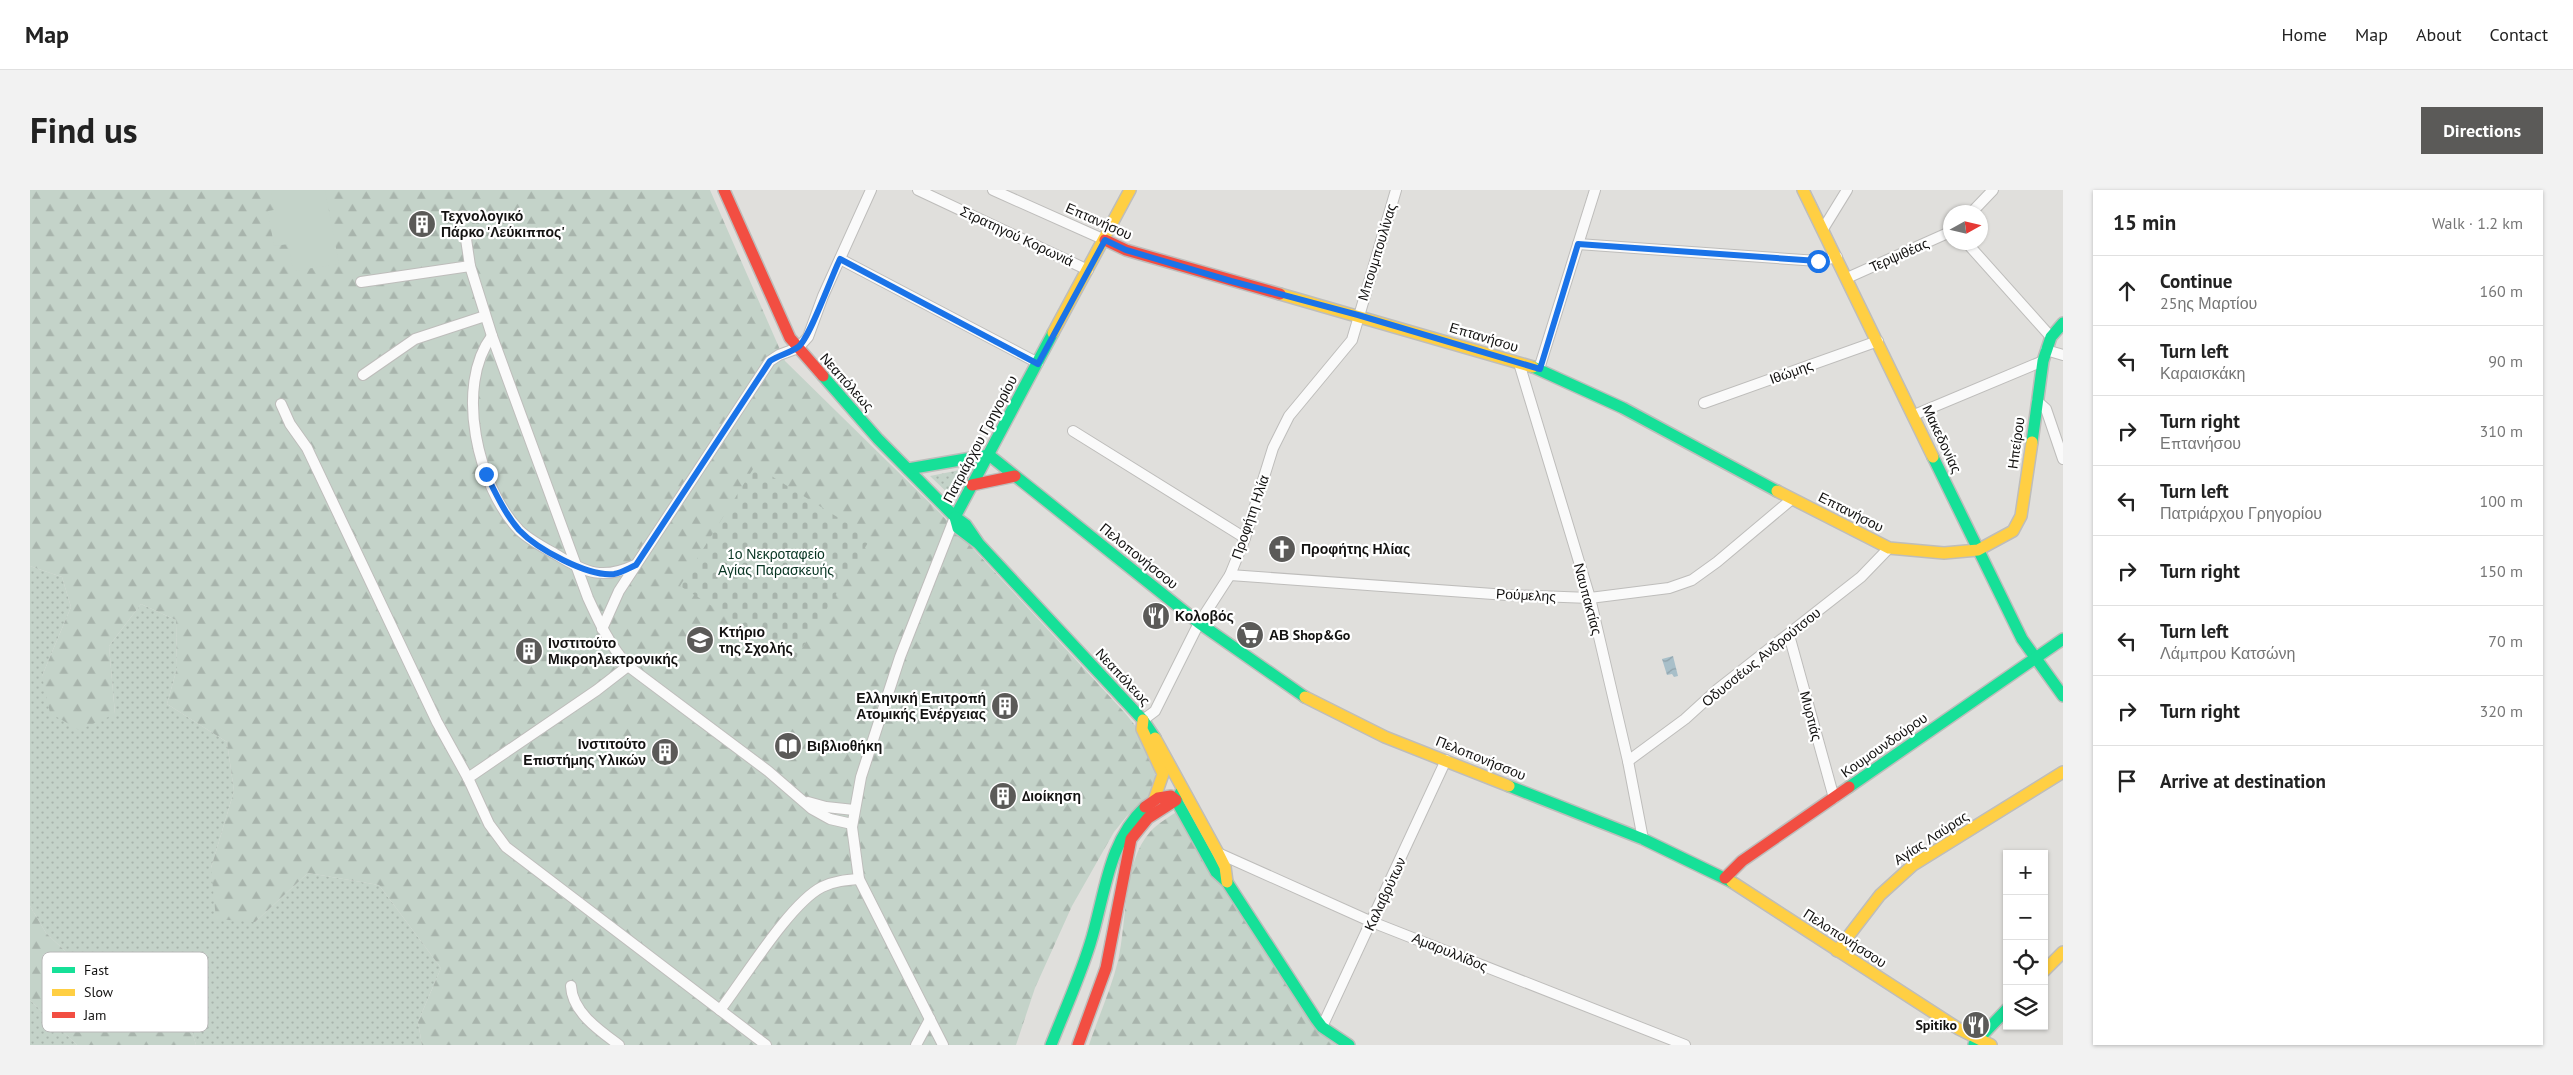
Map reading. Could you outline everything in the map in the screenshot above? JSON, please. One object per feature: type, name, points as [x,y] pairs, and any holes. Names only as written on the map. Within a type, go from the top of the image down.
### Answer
[{"type":"main road","name":"Νεαπόλεως","points":[[724,190],[784,328],[798,348],[908,469],[955,517],[962,521],[972,532],[979,544],[1143,720],[1159,743],[1218,853],[1225,867],[1227,882]]},
{"type":"main road","name":"Πατριάρχου Γρηγορίου","points":[[955,517],[1105,240],[1130,190]]},
{"type":"main road","name":"Μακεδονίας","points":[[1803,190],[1978,550],[2034,658],[2063,696]]},
{"type":"main road","name":"Επτανήσου","points":[[1105,240],[1126,250],[1231,281],[1358,315],[1540,369],[1623,408],[1792,499],[1889,548],[1944,553],[1978,550]]},
{"type":"main road","name":"Ηπείρου","points":[[1978,550],[2013,531],[2018,526],[2045,356],[2051,337],[2063,323]]},
{"type":"main road","points":[[908,469],[988,455]]},
{"type":"main road","name":"Πελοπονήσσου","points":[[988,455],[1199,623],[1303,696],[1377,733],[1643,839],[1725,878],[1976,1042],[1991,1045]]},
{"type":"main road","points":[[972,485],[1015,476]]},
{"type":"main road","name":"Κουμουνδούρου","points":[[1725,878],[1742,860],[2063,639]]},
{"type":"main road","points":[[1143,720],[1142,729],[1158,758],[1163,774],[1154,800]]},
{"type":"main road","name":"Αγίας Λαύρας","points":[[1836,951],[1871,904],[1897,877],[1913,865],[2063,772]]},
{"type":"main road","points":[[1078,1045],[1106,968],[1131,839],[1144,821],[1176,800],[1181,792],[1180,781]]},
{"type":"main road","points":[[1051,1045],[1090,945],[1110,867],[1124,833],[1138,813],[1154,800],[1167,795],[1176,800],[1216,872],[1227,882],[1322,1027],[1349,1045]]},
{"type":"main road","points":[[2048,967],[2063,952]]},
{"type":"main road","points":[[1976,1042],[2003,1013]]},
{"type":"street","points":[[602,629],[619,591],[770,361],[779,355],[798,348],[808,337],[871,190]]},
{"type":"street","name":"Στρατηγού Κορωνιά","points":[[918,190],[1088,270]]},
{"type":"street","name":"Επτανήσου","points":[[993,190],[1105,240]]},
{"type":"street","name":"Μπουμπουλίνας","points":[[1358,315],[1396,190]]},
{"type":"street","points":[[1540,369],[1595,190]]},
{"type":"street","points":[[1823,229],[1847,190]]},
{"type":"street","points":[[1978,205],[1992,190]]},
{"type":"street","name":"Τερψιθέας","points":[[1847,278],[1943,235]]},
{"type":"street","points":[[466,239],[470,266],[492,336],[602,629],[619,656],[628,666],[826,818],[852,824]]},
{"type":"street","points":[[1578,244],[1818,261],[1837,257]]},
{"type":"street","points":[[1973,250],[2051,337]]},
{"type":"street","points":[[840,259],[1038,364]]},
{"type":"street","points":[[361,282],[470,266]]},
{"type":"street","name":"Προφήτη Ηλία","points":[[1143,720],[1155,711],[1199,623],[1230,575],[1245,538],[1273,448],[1289,416],[1352,340],[1358,315]]},
{"type":"street","points":[[363,375],[415,339],[485,316]]},
{"type":"street","points":[[492,336],[485,346],[478,364],[473,401],[475,440],[486,474],[500,502],[520,530],[578,568],[596,573],[616,574],[636,565]]},
{"type":"street","name":"Ιθώμης","points":[[1704,403],[1878,341]]},
{"type":"street","points":[[1914,415],[2045,356],[2063,355]]},
{"type":"street","name":"Ναυπακτίας","points":[[1519,363],[1590,598],[1628,761],[1643,839]]},
{"type":"street","points":[[2037,400],[2046,409],[2063,459]]},
{"type":"street","points":[[281,404],[290,424],[307,448],[432,713],[468,778],[489,824],[506,847],[766,1045]]},
{"type":"street","points":[[1073,431],[1245,538]]},
{"type":"street","name":"Ρούμελης","points":[[1230,575],[1507,595],[1590,598],[1669,588],[1692,580],[1717,562],[1792,499]]},
{"type":"street","points":[[943,1045],[860,879],[855,863],[852,824],[866,760],[900,657],[955,517]]},
{"type":"street","name":"Οδυσσέως Ανδρούτσου","points":[[1628,761],[1685,719],[1718,689],[1861,577],[1889,548]]},
{"type":"street","name":"Μυρτιάς","points":[[1789,634],[1834,798]]},
{"type":"street","points":[[468,778],[597,690],[628,666]]},
{"type":"street","name":"Καλαβρύτων","points":[[1322,1027],[1446,760]]},
{"type":"street","points":[[804,800],[826,807],[854,810]]},
{"type":"street","name":"Αμαρυλλίδος","points":[[1218,853],[1372,922],[1685,1045]]},
{"type":"street","points":[[720,1010],[799,904],[822,887],[846,880],[860,879]]},
{"type":"street","points":[[571,986],[572,997],[583,1014],[619,1045]]},
{"type":"street","points":[[916,1045],[930,1019]]},
{"type":"green space","points":[[30,190],[710,190],[785,361],[940,513],[1125,713],[1138,729],[1155,763],[1155,791],[1127,816],[1114,832],[1072,906],[1035,988],[1016,1045],[422,1045],[418,1022],[441,968],[379,885],[308,873],[255,922],[216,919],[211,868],[234,791],[227,742],[167,704],[177,668],[176,620],[141,604],[109,646],[115,714],[79,730],[50,713],[42,676],[71,607],[62,577],[30,566]]},
{"type":"green space","points":[[271,190],[325,190],[339,264],[293,271],[289,244],[274,246],[268,211],[274,210]]},
{"type":"green space","name":"1ο Νεκροταφείο Αγίας Παρασκευής","points":[[755,466],[871,538],[796,658],[680,586]]},
{"type":"green space","points":[[975,467],[958,499],[955,500],[930,476]]},
{"type":"green space","points":[[30,566],[62,577],[71,607],[42,676],[115,714],[109,646],[141,604],[176,620],[177,668],[167,704],[227,742],[234,791],[211,868],[255,922],[308,873],[379,885],[441,968],[418,1022],[422,1045],[196,1045],[192,1032],[208,1032],[208,952],[66,952],[46,933],[30,906]]},
{"type":"green space","points":[[1178,811],[1324,1036],[1336,1045],[1089,1045],[1118,961],[1130,876],[1135,859],[1141,845],[1150,832]]},
{"type":"green space","points":[[30,906],[46,933],[66,952],[42,952],[42,1011],[30,1000]]},
{"type":"green space","points":[[30,1000],[42,1011],[42,1032],[63,1032],[77,1045],[30,1045]]},
{"type":"green space","points":[[63,1032],[192,1032],[196,1045],[77,1045]]},
{"type":"water","points":[[1673,656],[1678,676],[1674,677],[1672,674],[1667,675],[1662,659]]},
{"type":"traffic: fast","points":[[2032,442],[2043,361],[2051,337],[2063,323]]},
{"type":"traffic: fast","points":[[823,376],[878,439],[955,517],[1053,333]]},
{"type":"traffic: fast","points":[[1533,367],[1623,408],[1777,491]]},
{"type":"traffic: fast","points":[[989,455],[1199,623],[1305,697]]},
{"type":"traffic: fast","points":[[908,469],[989,455]]},
{"type":"traffic: fast","points":[[1933,457],[2022,639],[2063,696]]},
{"type":"traffic: fast","points":[[979,544],[958,528],[955,517],[966,525],[979,544],[1143,720],[1155,738]]},
{"type":"traffic: fast","points":[[1849,787],[2063,639]]},
{"type":"traffic: fast","points":[[1509,786],[1643,839],[1732,882]]},
{"type":"traffic: fast","points":[[1181,792],[1176,800],[1216,872],[1227,882],[1322,1027],[1349,1045]]},
{"type":"traffic: fast","points":[[1051,1045],[1086,957],[1115,854],[1122,837],[1132,821],[1145,807]]},
{"type":"traffic: fast","points":[[1974,1044],[2003,1013]]},
{"type":"traffic: slow","points":[[1053,333],[1130,190]]},
{"type":"traffic: slow","points":[[1803,190],[1933,457]]},
{"type":"traffic: slow","points":[[1280,294],[1533,367]]},
{"type":"traffic: slow","points":[[1777,491],[1889,548],[1944,553],[1978,550],[2013,531],[2021,516],[2032,442]]},
{"type":"traffic: slow","points":[[1305,697],[1385,737],[1509,786]]},
{"type":"traffic: slow","points":[[1143,720],[1142,729],[1163,774],[1154,800]]},
{"type":"traffic: slow","points":[[1155,738],[1218,853],[1225,867],[1227,882]]},
{"type":"traffic: slow","points":[[1837,951],[1880,895],[1913,865],[2063,772]]},
{"type":"traffic: slow","points":[[1732,882],[1959,1029],[1991,1045]]},
{"type":"traffic: slow","points":[[2048,967],[2063,952]]},
{"type":"traffic: jam","points":[[724,190],[790,338],[823,376]]},
{"type":"traffic: jam","points":[[1105,240],[1126,250],[1280,294]]},
{"type":"traffic: jam","points":[[972,485],[1015,476]]},
{"type":"traffic: jam","points":[[1725,878],[1742,861],[1849,787]]},
{"type":"traffic: jam","points":[[1078,1045],[1106,968],[1131,839],[1148,818],[1176,800],[1171,796],[1158,798],[1145,807]]},
{"type":"place","name":"Τεχνολογικό Πάρκο 'Λεύκιππος'","points":[[422,224]]},
{"type":"place","name":"Προφήτης Ηλίας","points":[[1282,549]]},
{"type":"place","name":"Κολοβός","points":[[1156,616]]},
{"type":"place","name":"ΑΒ Shop&Go","points":[[1250,635]]},
{"type":"place","name":"Κτήριο της Σχολής","points":[[700,640]]},
{"type":"place","name":"Ινστιτούτο Μικροηλεκτρονικής","points":[[529,651]]},
{"type":"place","name":"Ελληνική Επιτροπή Ατομικής Ενέργειας","points":[[1005,706]]},
{"type":"place","name":"Βιβλιοθήκη","points":[[788,746]]},
{"type":"place","name":"Ινστιτούτο Επιστήμης Υλικών","points":[[665,752]]},
{"type":"place","name":"Διοίκηση","points":[[1003,796]]},
{"type":"place","name":"Spitiko","points":[[1976,1025]]},
{"type":"route","points":[[486,474],[500,502],[520,530],[551,552],[578,568],[596,573],[616,574],[636,565],[770,361],[779,355],[798,348],[808,337],[823,296],[840,259],[1038,364],[1105,240],[1126,250],[1231,281],[1358,315],[1540,369],[1578,244],[1818,261]]}]
